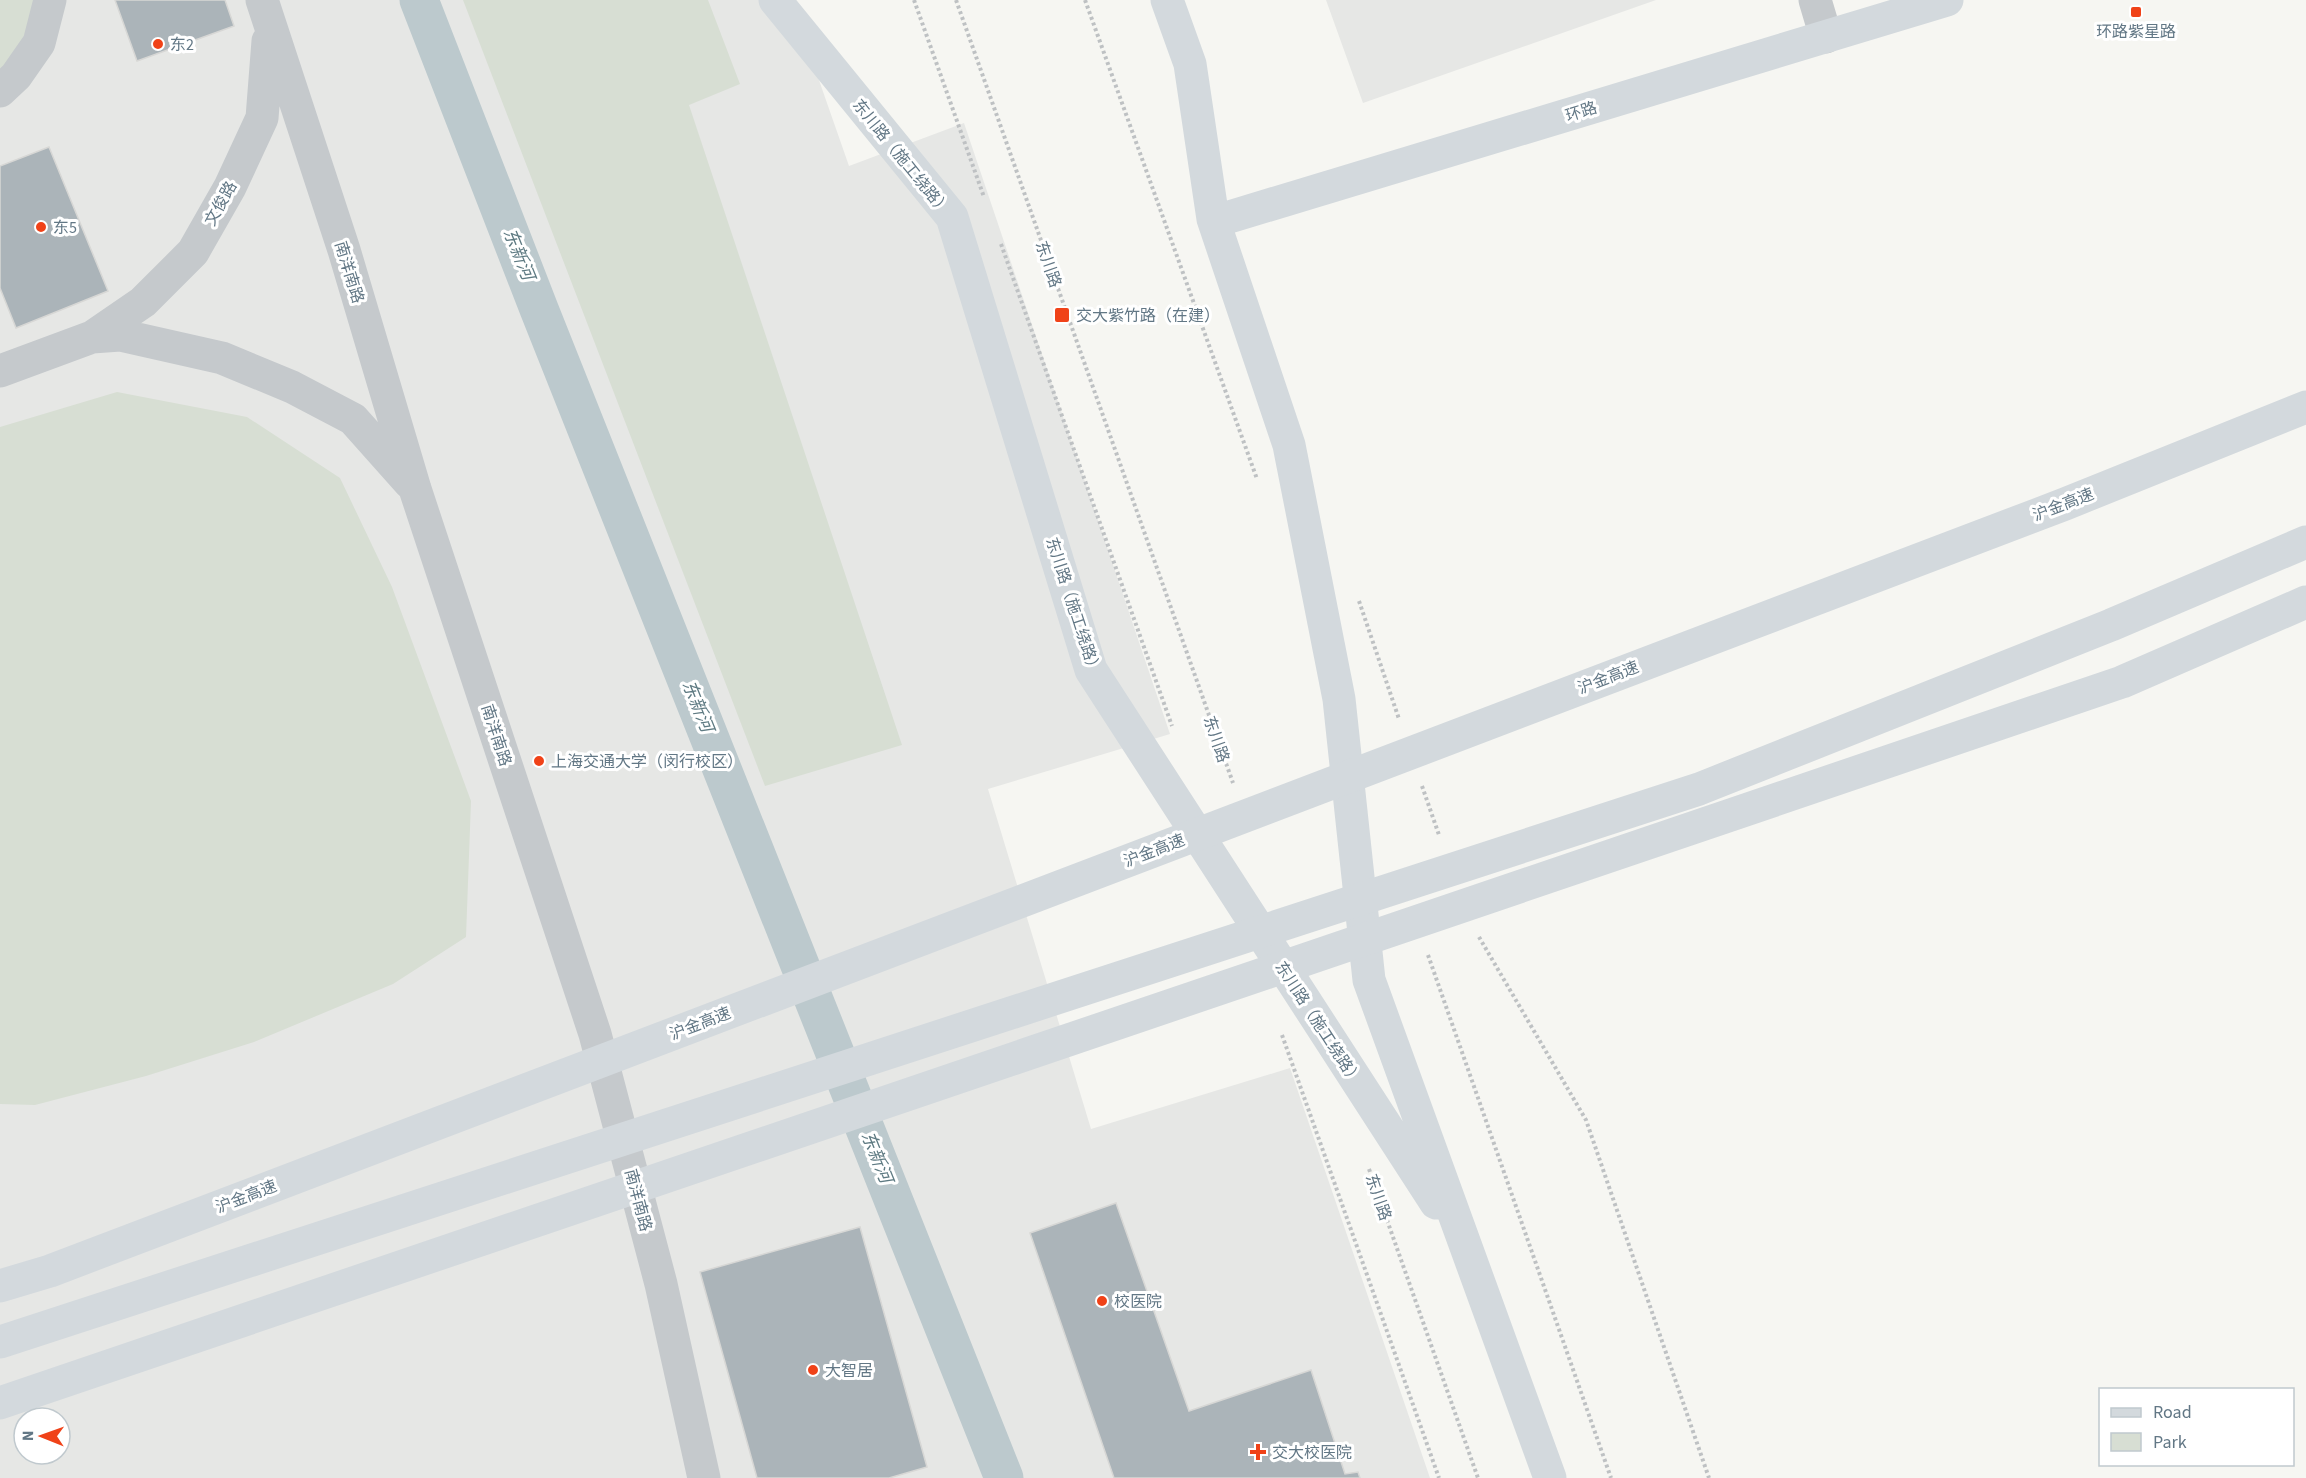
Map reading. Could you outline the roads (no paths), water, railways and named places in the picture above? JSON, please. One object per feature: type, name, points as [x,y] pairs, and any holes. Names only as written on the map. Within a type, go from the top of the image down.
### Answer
[{"type":"main road","name":"东川路（施工绕路）","points":[[775,0],[952,217],[1091,670],[1468,1253]]},
{"type":"main road","points":[[1167,0],[1190,64],[1213,219],[1289,445],[1339,699],[1369,980],[1550,1478]]},
{"type":"main road","name":"环路","points":[[1213,219],[1226,218],[1947,0]]},
{"type":"main road","name":"沪金高速","points":[[0,1286],[50,1271],[2065,504],[2306,407]]},
{"type":"main road","points":[[0,1342],[1699,789],[2111,625],[2306,542]]},
{"type":"main road","points":[[0,1402],[2122,682],[2306,602]]},
{"type":"lane","points":[[0,91],[16,76],[39,43],[50,0]]},
{"type":"lane","points":[[1815,0],[1826,37]]},
{"type":"lane","name":"文俊路","points":[[0,371],[92,337],[143,302],[193,252],[230,187],[262,118],[266,12]]},
{"type":"lane","name":"南洋南路","points":[[266,12],[344,250],[415,489],[595,1034],[661,1284],[704,1478]]},
{"type":"lane","name":"文俊路","points":[[92,337],[120,335],[222,358],[292,387],[353,419],[415,489]]},
{"type":"waterway","name":"东新河","points":[[419,0],[539,309],[1004,1478]]},
{"type":"place","name":"环路紫星路","points":[[2136,12]]},
{"type":"place","name":"东2","points":[[158,44]]},
{"type":"place","name":"东5","points":[[41,227]]},
{"type":"place","name":"交大紫竹路（在建）","points":[[1062,315]]},
{"type":"place","name":"上海交通大学（闵行校区）","points":[[539,761]]},
{"type":"place","name":"校医院","points":[[1102,1301]]},
{"type":"place","name":"大智居","points":[[813,1370]]},
{"type":"place","name":"交大校医院","points":[[1258,1452]]}]
